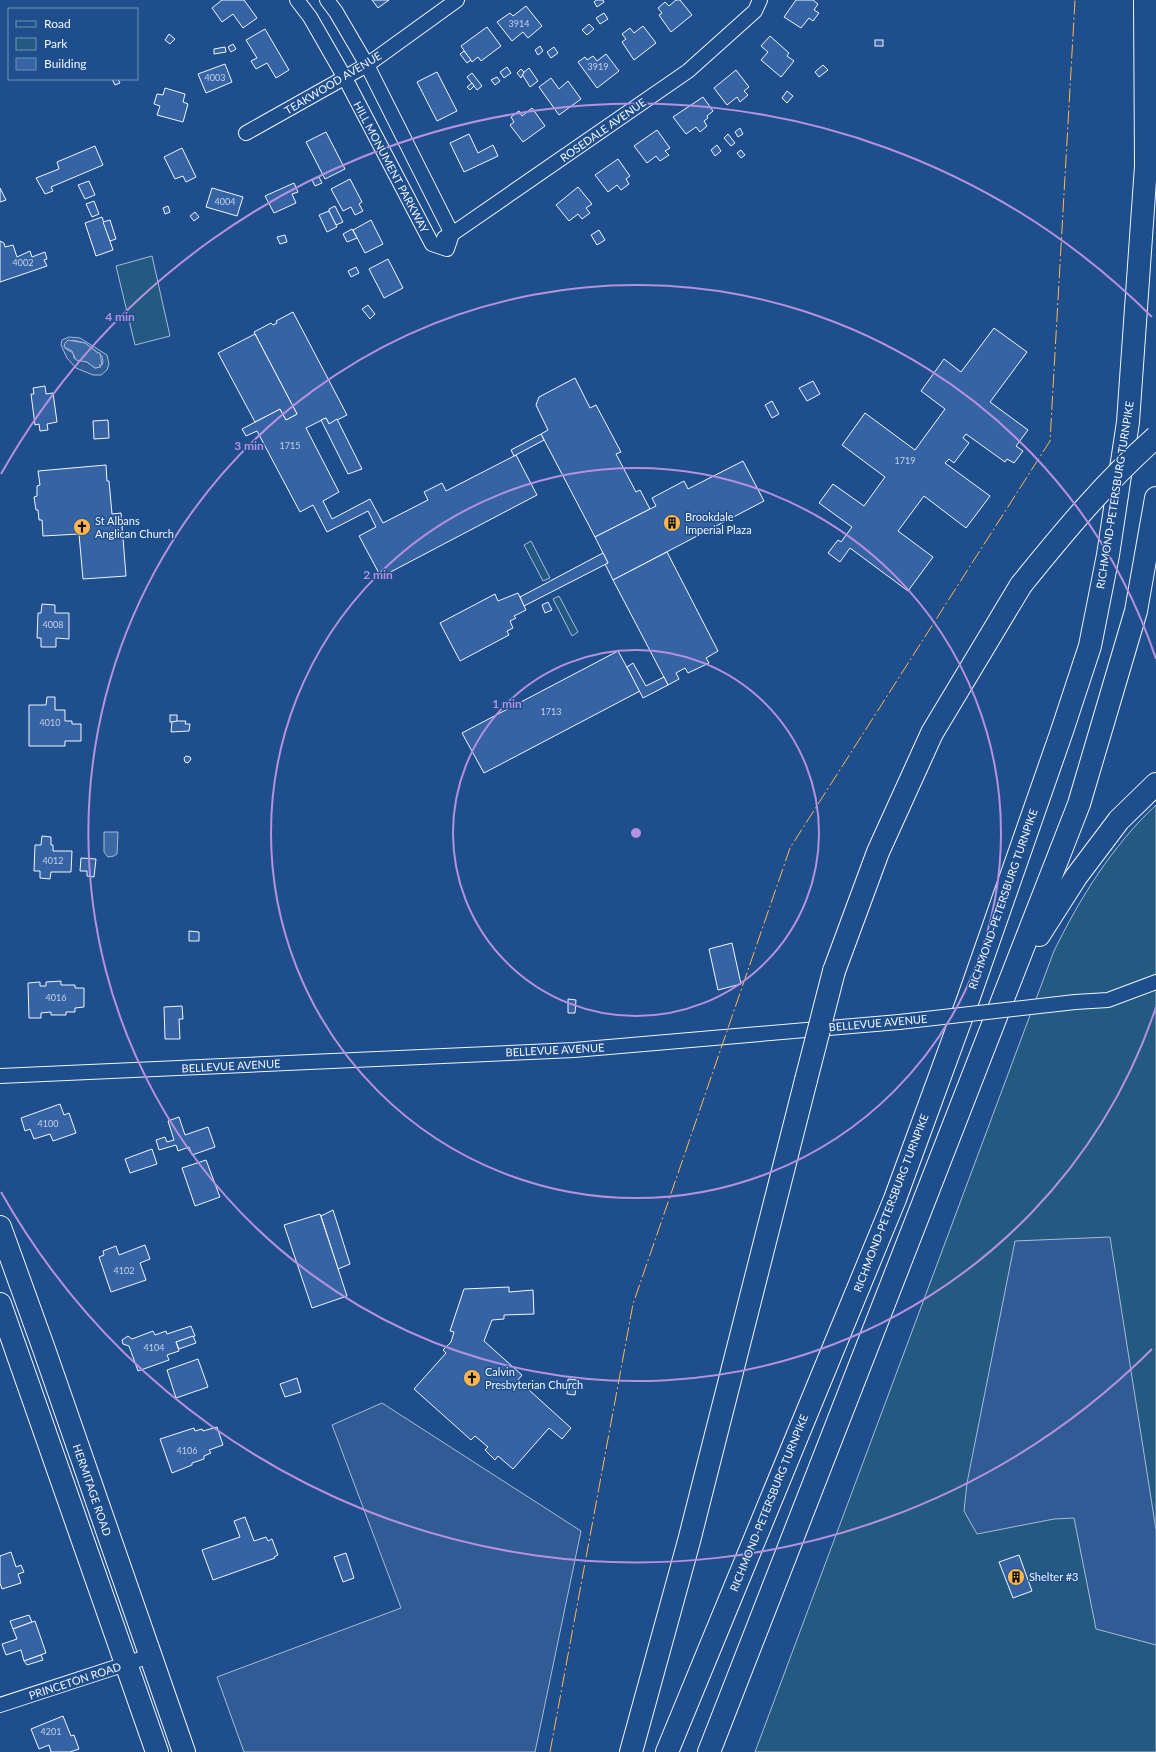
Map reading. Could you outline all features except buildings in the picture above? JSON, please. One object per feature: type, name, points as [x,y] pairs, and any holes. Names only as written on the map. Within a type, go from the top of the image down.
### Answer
[{"type":"main road","name":"RICHMOND-PETERSBURG TURNPIKE","points":[[667,1752],[895,1199],[972,990],[1090,646],[1108,555],[1128,422],[1146,166],[1145,0]]},
{"type":"main road","points":[[631,1752],[689,1541],[834,971],[878,852],[932,733],[1021,585],[1066,529],[1140,451],[1156,437]]},
{"type":"main road","points":[[709,1752],[1079,804],[1136,611],[1156,498]]},
{"type":"main road","points":[[1012,978],[1076,877],[1119,820],[1156,784]]},
{"type":"main road","name":"HERMITAGE ROAD","points":[[0,1228],[44,1349],[184,1752]]},
{"type":"main road","points":[[0,1304],[157,1752]]},
{"type":"street","name":"HILL MONUMENT PARKWAY","points":[[297,0],[310,17],[344,78],[432,244]]},
{"type":"street","name":"HILL MONUMENT PARKWAY","points":[[327,0],[336,12],[367,65],[452,234]]},
{"type":"street","name":"TEAKWOOD AVENUE","points":[[246,133],[367,65],[457,0]]},
{"type":"street","name":"ROSEDALE AVENUE","points":[[432,244],[452,234],[688,71],[755,11],[760,0]]},
{"type":"street","name":"BELLEVUE AVENUE","points":[[0,1076],[574,1050],[899,1022],[1075,1002],[1108,1000],[1156,982]]},
{"type":"street","name":"PRINCETON ROAD","points":[[0,1705],[150,1656]]},
{"type":"green space","points":[[152,256],[170,336],[135,345],[116,266]]},
{"type":"green space","points":[[531,541],[550,578],[543,581],[524,545]]},
{"type":"green space","points":[[559,596],[578,632],[572,636],[553,599]]},
{"type":"green space","points":[[1156,805],[1156,1752],[755,1752],[1054,951],[1086,892],[1111,855]]},
{"type":"shaded area","points":[[69,337],[80,338],[107,355],[109,364],[107,370],[101,375],[93,375],[76,368],[67,358],[61,345],[62,340]],"holes":[[[73,340],[85,343],[102,356],[103,362],[102,365],[99,364],[100,367],[95,368],[87,362],[74,358],[73,353],[66,349],[64,345]]]},
{"type":"shaded area","points":[[68,340],[85,343],[100,353],[102,365],[99,365],[101,367],[95,368],[87,362],[76,360],[72,351],[64,347]]},
{"type":"shaded area","points":[[104,832],[118,832],[117,854],[114,856],[108,857],[104,852]]},
{"type":"shaded area","points":[[1110,1237],[1156,1530],[1156,1645],[1096,1629],[1074,1518],[1054,1519],[977,1534],[964,1511],[967,1483],[1015,1241]]},
{"type":"shaded area","points":[[382,1403],[581,1531],[535,1752],[244,1752],[217,1677],[401,1608],[332,1425]]},
{"type":"power","points":[[550,1752],[633,1304],[790,848],[1050,441],[1075,0]]},
{"type":"place","name":"Brookdale Imperial Plaza","points":[[672,523]]},
{"type":"place","name":"St Albans Anglican Church","points":[[82,527]]},
{"type":"place","name":"Calvin Presbyterian Church","points":[[472,1378]]},
{"type":"place","name":"Shelter #3","points":[[1016,1577]]}]
